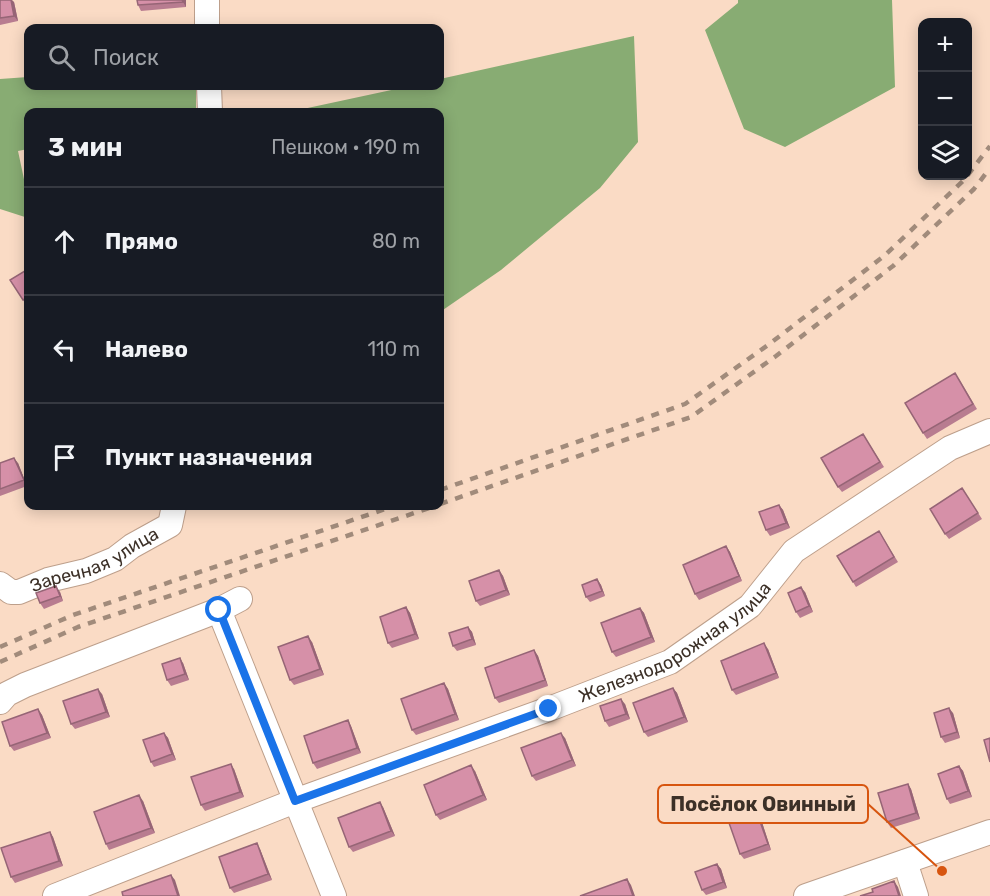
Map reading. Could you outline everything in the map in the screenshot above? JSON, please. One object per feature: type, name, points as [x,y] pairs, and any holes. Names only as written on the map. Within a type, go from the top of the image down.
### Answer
[{"type":"street","points":[[207,0],[207,24]]},
{"type":"street","points":[[209,90],[210,108]]},
{"type":"street","name":"Железнодорожная улица","points":[[55,896],[295,801],[549,709],[670,662],[750,606],[794,551],[951,448],[990,431]]},
{"type":"street","name":"Заречная улица","points":[[0,584],[11,592],[19,592],[48,580],[86,571],[115,559],[132,546],[170,525],[173,510]]},
{"type":"street","points":[[0,702],[7,694],[25,685],[230,605],[295,801],[334,896]]},
{"type":"street","points":[[806,896],[990,832]]},
{"type":"street","points":[[905,862],[916,896]]},
{"type":"green space","points":[[738,0],[892,0],[895,87],[785,147],[744,129],[705,30],[738,3]]},
{"type":"green space","points":[[634,36],[638,142],[600,188],[501,270],[444,309],[444,108],[308,108],[391,90],[444,90],[444,78]]},
{"type":"green space","points":[[24,77],[24,90],[196,90],[196,108],[24,108],[24,150],[18,151],[24,179],[24,217],[0,209],[0,79]]},
{"type":"building","points":[[0,0],[11,0],[14,16],[0,18]]},
{"type":"building","points":[[137,0],[182,0],[183,2],[138,5]]},
{"type":"building","points":[[24,271],[24,299],[23,300],[10,280]]},
{"type":"building","points":[[955,373],[973,404],[923,433],[905,403]]},
{"type":"building","points":[[863,434],[880,462],[838,487],[821,458]]},
{"type":"building","points":[[14,458],[24,480],[0,489],[0,463]]},
{"type":"building","points":[[962,488],[978,513],[945,534],[930,509]]},
{"type":"building","points":[[779,505],[786,523],[766,530],[759,512]]},
{"type":"building","points":[[879,531],[894,557],[853,582],[837,556]]},
{"type":"building","points":[[726,546],[739,576],[695,594],[683,565]]},
{"type":"building","points":[[499,570],[506,590],[476,601],[469,581]]},
{"type":"building","points":[[597,579],[602,591],[586,597],[582,585]]},
{"type":"building","points":[[56,586],[60,596],[40,603],[36,593]]},
{"type":"building","points":[[801,587],[809,606],[796,612],[788,593]]},
{"type":"building","points":[[406,607],[415,634],[388,643],[380,617]]},
{"type":"building","points":[[640,608],[651,637],[612,652],[601,623]]},
{"type":"building","points":[[468,627],[472,639],[453,646],[449,633]]},
{"type":"building","points":[[308,636],[320,669],[290,680],[278,647]]},
{"type":"building","points":[[764,643],[776,673],[732,690],[721,661]]},
{"type":"building","points":[[534,650],[545,680],[495,698],[485,668]]},
{"type":"building","points":[[180,658],[185,674],[167,680],[162,664]]},
{"type":"building","points":[[444,683],[455,714],[412,730],[401,699]]},
{"type":"building","points":[[673,688],[684,717],[644,732],[633,703]]},
{"type":"building","points":[[98,689],[106,712],[71,724],[63,701]]},
{"type":"building","points":[[621,699],[626,714],[605,721],[600,706]]},
{"type":"building","points":[[949,708],[957,732],[941,737],[934,713]]},
{"type":"building","points":[[38,709],[47,733],[10,746],[2,722]]},
{"type":"building","points":[[348,720],[357,748],[313,763],[304,736]]},
{"type":"building","points":[[164,733],[172,754],[151,762],[143,740]]},
{"type":"building","points":[[561,733],[572,760],[532,776],[521,748]]},
{"type":"building","points":[[990,738],[990,762],[984,740]]},
{"type":"building","points":[[231,764],[240,792],[201,805],[191,777]]},
{"type":"building","points":[[471,765],[483,795],[436,815],[424,785]]},
{"type":"building","points":[[959,766],[968,791],[947,799],[938,774]]},
{"type":"building","points":[[908,784],[916,813],[887,822],[878,793]]},
{"type":"building","points":[[139,795],[151,828],[106,844],[94,812]]},
{"type":"building","points":[[380,802],[391,831],[349,847],[338,818]]},
{"type":"building","points":[[756,810],[768,844],[740,854],[728,820]]},
{"type":"building","points":[[50,832],[59,861],[11,877],[1,848]]},
{"type":"building","points":[[257,843],[268,874],[230,888],[219,857]]},
{"type":"building","points":[[717,864],[723,882],[702,890],[695,872]]},
{"type":"building","points":[[171,875],[178,896],[123,896],[122,892]]},
{"type":"building","points":[[627,879],[633,896],[580,896]]},
{"type":"building","points":[[894,881],[899,896],[860,896],[873,892],[872,889]]},
{"type":"railway","points":[[444,489],[685,404],[768,345],[884,256],[964,180],[990,146]]},
{"type":"railway","points":[[444,503],[691,417],[776,356],[893,266],[974,189],[990,168]]},
{"type":"railway","points":[[0,647],[73,615],[382,510]]},
{"type":"railway","points":[[0,662],[78,627],[423,510]]},
{"type":"place","name":"Посёлок Овинный","points":[[942,871]]},
{"type":"route","points":[[219,610],[295,801],[549,709]]}]
